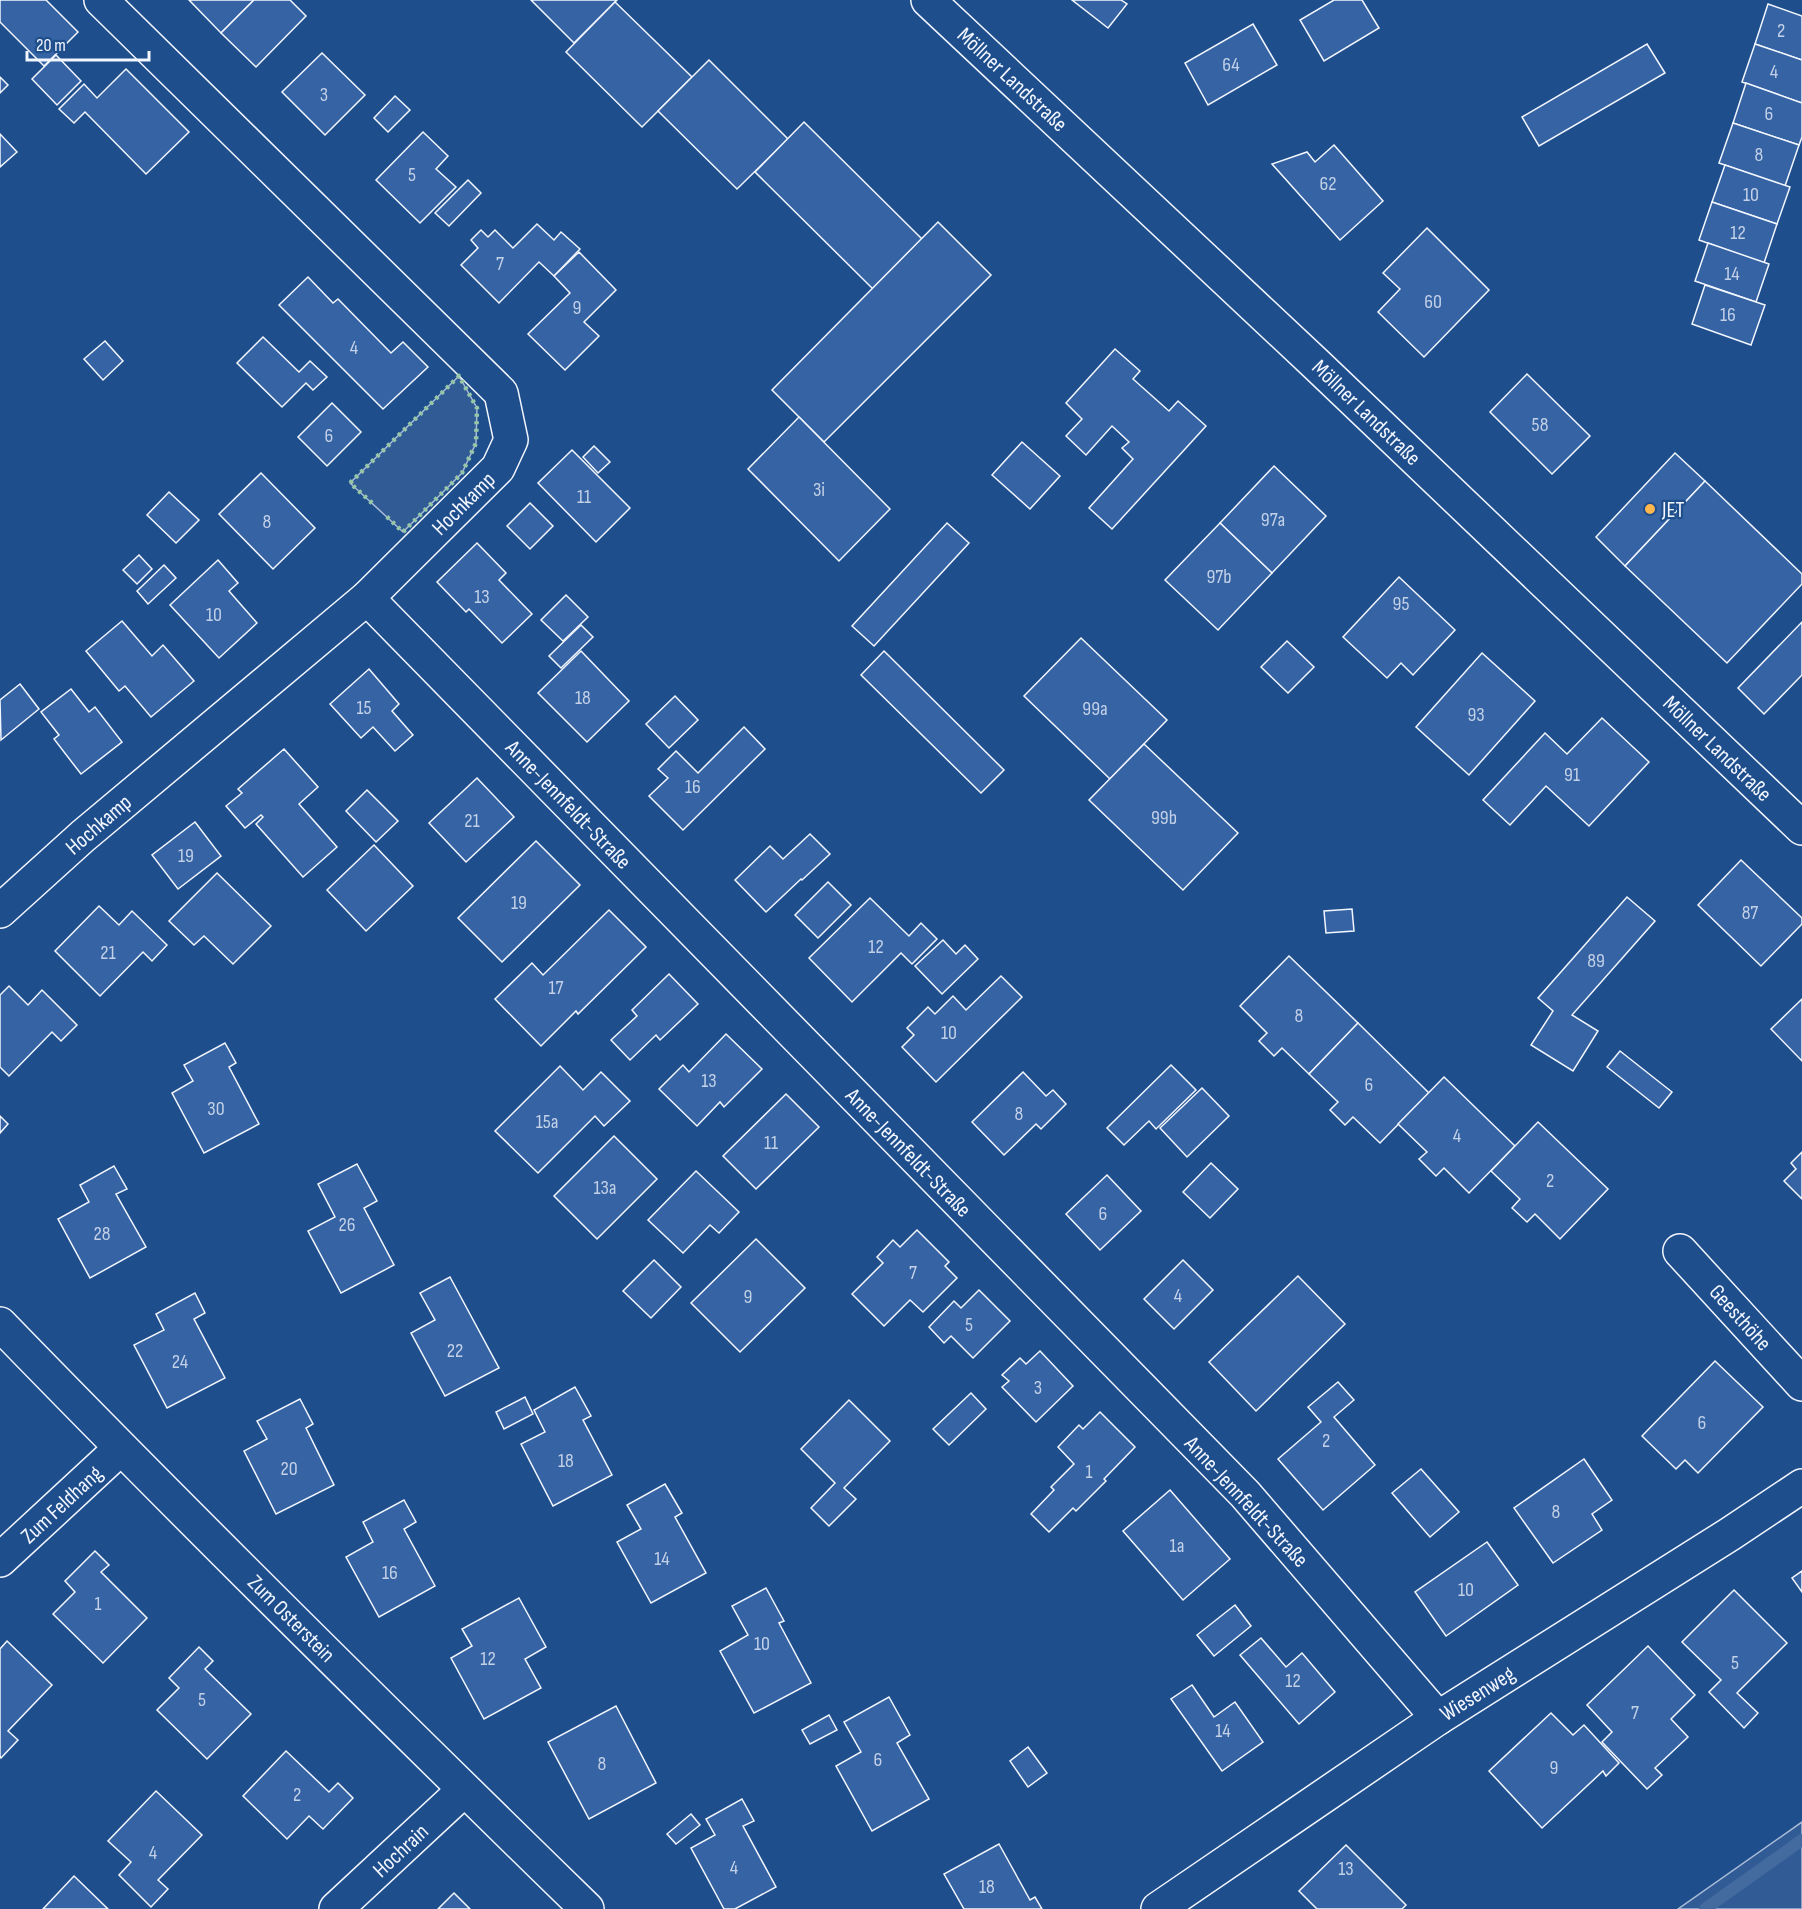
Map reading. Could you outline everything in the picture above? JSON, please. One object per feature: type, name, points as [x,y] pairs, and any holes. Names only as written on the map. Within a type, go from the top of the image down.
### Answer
[{"type":"street","name":"Hochkamp","points":[[0,911],[83,836],[367,598],[498,468],[512,440],[501,393],[101,0]]},
{"type":"street","name":"Möllner Landstraße","points":[[928,0],[1317,365],[1802,828]]},
{"type":"street","name":"Anne-Jennfeldt-Straße","points":[[367,598],[1245,1494],[1438,1718]]},
{"type":"street","name":"Geesthöhe","points":[[1680,1251],[1802,1384]]},
{"type":"street","name":"Zum Osterstein","points":[[0,1324],[121,1448],[587,1909]]},
{"type":"street","name":"Zum Feldhang","points":[[0,1560],[121,1448]]},
{"type":"street","name":"Wiesenweg","points":[[1158,1909],[1438,1718],[1802,1486]]},
{"type":"street","name":"Hochrain","points":[[336,1909],[465,1790]]},
{"type":"shaded area","points":[[459,376],[477,408],[476,443],[462,473],[403,532],[350,483]]},
{"type":"shaded area","points":[[1802,1822],[1802,1909],[1678,1909]]},
{"type":"building","points":[[0,0],[46,0],[78,32],[44,66],[0,22]]},
{"type":"building","points":[[189,0],[254,0],[221,33]]},
{"type":"building","points":[[254,0],[290,0],[306,16],[256,67],[221,33]]},
{"type":"building","points":[[531,0],[617,0],[574,43]]},
{"type":"building","points":[[1072,0],[1121,0],[1127,4],[1108,28]]},
{"type":"building","points":[[1334,0],[1362,0],[1379,28],[1324,61],[1300,20]]},
{"type":"building","points":[[615,2],[692,77],[642,127],[566,52]]},
{"type":"building","points":[[1768,4],[1802,16],[1802,60],[1755,44]]},
{"type":"building","points":[[1253,24],[1277,65],[1208,105],[1185,63]]},
{"type":"building","points":[[1647,44],[1665,73],[1539,146],[1522,117]]},
{"type":"building","points":[[1755,44],[1802,60],[1802,103],[1742,82]]},
{"type":"building","points":[[322,53],[365,95],[325,135],[282,92]]},
{"type":"building","points":[[56,55],[81,81],[57,105],[32,79]]},
{"type":"building","points":[[709,60],[788,139],[737,189],[658,111]]},
{"type":"building","points":[[126,69],[189,132],[146,174],[85,112],[74,123],[59,109],[84,84],[97,98]]},
{"type":"building","points":[[0,77],[8,85],[0,93]]},
{"type":"building","points":[[1746,83],[1802,103],[1802,137],[1799,145],[1733,123]]},
{"type":"building","points":[[395,96],[410,110],[388,132],[374,118]]},
{"type":"building","points":[[804,122],[922,239],[873,289],[755,172]]},
{"type":"building","points":[[1733,123],[1799,145],[1785,186],[1719,163]]},
{"type":"building","points":[[423,132],[448,156],[436,169],[456,187],[420,223],[376,180]]},
{"type":"building","points":[[0,134],[17,152],[0,167]]},
{"type":"building","points":[[1334,145],[1383,201],[1340,240],[1272,164],[1307,152],[1315,162]]},
{"type":"building","points":[[1725,165],[1790,187],[1777,224],[1712,202]]},
{"type":"building","points":[[468,180],[481,193],[449,226],[435,213]]},
{"type":"building","points":[[1712,202],[1777,224],[1764,263],[1699,240]]},
{"type":"building","points":[[938,222],[991,275],[824,442],[772,390]]},
{"type":"building","points":[[537,224],[554,240],[561,232],[580,249],[554,276],[539,262],[499,303],[461,265],[478,248],[471,240],[481,230],[488,237],[495,230],[513,248]]},
{"type":"building","points":[[1427,228],[1489,290],[1424,357],[1378,312],[1400,289],[1383,273]]},
{"type":"building","points":[[1708,243],[1769,264],[1756,302],[1695,281]]},
{"type":"building","points":[[579,252],[616,290],[584,322],[599,336],[565,370],[528,334],[570,293],[554,276]]},
{"type":"building","points":[[308,277],[333,303],[338,299],[391,353],[403,342],[428,367],[383,409],[279,305]]},
{"type":"building","points":[[1705,285],[1765,305],[1751,345],[1692,324]]},
{"type":"building","points":[[263,337],[299,372],[310,361],[327,377],[313,390],[306,383],[282,407],[237,363]]},
{"type":"building","points":[[105,341],[123,361],[103,380],[84,359]]},
{"type":"building","points":[[1115,349],[1140,371],[1133,379],[1169,411],[1178,401],[1206,426],[1112,529],[1089,508],[1133,459],[1122,448],[1129,442],[1112,426],[1086,455],[1066,436],[1082,419],[1066,403]]},
{"type":"building","points":[[1527,374],[1590,436],[1552,474],[1490,412]]},
{"type":"building","points":[[332,403],[361,432],[327,466],[298,437]]},
{"type":"building","points":[[799,417],[890,509],[839,561],[748,469]]},
{"type":"building","points":[[1022,442],[1060,476],[1030,509],[992,475]]},
{"type":"building","points":[[594,446],[610,462],[598,473],[583,457]]},
{"type":"building","points":[[572,450],[630,508],[596,542],[538,483]]},
{"type":"building","name":"JET","points":[[1675,453],[1705,481],[1625,566],[1596,537]]},
{"type":"building","points":[[1274,466],[1326,516],[1272,573],[1220,523]]},
{"type":"building","points":[[261,473],[315,528],[273,569],[219,514]]},
{"type":"building","points":[[1705,481],[1802,574],[1802,584],[1727,663],[1625,566]]},
{"type":"building","points":[[169,492],[199,520],[176,543],[147,515]]},
{"type":"building","points":[[530,503],[553,526],[530,549],[507,526]]},
{"type":"building","points":[[947,523],[969,543],[874,646],[852,626]]},
{"type":"building","points":[[1220,523],[1272,573],[1218,630],[1165,580]]},
{"type":"building","points":[[477,543],[506,573],[499,580],[532,614],[502,643],[469,609],[466,612],[437,582]]},
{"type":"building","points":[[139,555],[152,569],[137,584],[123,570]]},
{"type":"building","points":[[218,560],[238,583],[229,591],[257,623],[219,658],[170,605]]},
{"type":"building","points":[[164,565],[176,578],[148,604],[137,591]]},
{"type":"building","points":[[1399,577],[1455,630],[1413,675],[1401,663],[1387,678],[1343,637]]},
{"type":"building","points":[[566,595],[588,617],[563,641],[541,620]]},
{"type":"building","points":[[122,621],[152,656],[163,645],[194,681],[151,717],[125,686],[119,691],[86,651]]},
{"type":"building","points":[[1802,622],[1802,675],[1764,714],[1738,688]]},
{"type":"building","points":[[581,625],[593,637],[561,668],[549,656]]},
{"type":"building","points":[[1081,638],[1167,720],[1110,779],[1024,696]]},
{"type":"building","points":[[1287,641],[1314,667],[1288,693],[1261,667]]},
{"type":"building","points":[[581,651],[629,701],[587,742],[538,693]]},
{"type":"building","points":[[884,651],[1004,770],[981,793],[861,675]]},
{"type":"building","points":[[1482,653],[1535,701],[1469,775],[1416,727]]},
{"type":"building","points":[[369,669],[399,704],[392,711],[413,735],[395,751],[373,727],[361,738],[330,704]]},
{"type":"building","points":[[20,684],[39,709],[1,740],[0,700]]},
{"type":"building","points":[[71,689],[89,712],[95,707],[122,742],[81,774],[54,739],[59,735],[41,712]]},
{"type":"building","points":[[675,696],[698,720],[669,748],[646,724]]},
{"type":"building","points":[[1602,718],[1649,762],[1589,826],[1546,786],[1510,825],[1483,800],[1545,733],[1567,754]]},
{"type":"building","points":[[744,727],[765,749],[683,830],[649,796],[668,778],[658,769],[676,751],[698,773]]},
{"type":"building","points":[[1144,744],[1238,833],[1183,890],[1089,800]]},
{"type":"building","points":[[284,749],[318,787],[299,804],[337,847],[303,877],[256,824],[263,817],[261,815],[245,828],[226,806],[242,793],[238,789]]},
{"type":"building","points":[[477,778],[514,817],[466,862],[429,823]]},
{"type":"building","points":[[367,790],[398,821],[376,842],[346,811]]},
{"type":"building","points":[[195,822],[221,856],[178,889],[152,855]]},
{"type":"building","points":[[810,834],[830,854],[766,912],[735,880],[770,846],[783,859]]},
{"type":"building","points":[[536,841],[580,885],[502,962],[458,918]]},
{"type":"building","points":[[374,845],[413,886],[366,931],[327,890]]},
{"type":"building","points":[[1741,860],[1802,918],[1802,924],[1761,966],[1698,905]]},
{"type":"building","points":[[217,873],[271,926],[233,964],[204,936],[194,945],[169,921]]},
{"type":"building","points":[[828,882],[851,905],[818,938],[795,915]]},
{"type":"building","points":[[1627,897],[1655,921],[1572,1015],[1598,1031],[1573,1071],[1531,1045],[1553,1011],[1538,998]]},
{"type":"building","points":[[870,898],[909,936],[921,923],[937,939],[912,964],[901,953],[852,1002],[809,958]]},
{"type":"building","points":[[99,906],[119,925],[132,911],[167,945],[152,961],[143,952],[100,996],[55,951]]},
{"type":"building","points":[[1352,909],[1354,931],[1326,933],[1324,911]]},
{"type":"building","points":[[609,910],[646,947],[578,1014],[576,1011],[541,1046],[495,999],[532,963],[543,975]]},
{"type":"building","points":[[943,940],[956,954],[965,945],[978,959],[942,994],[915,966]]},
{"type":"building","points":[[1289,956],[1358,1023],[1309,1074],[1282,1048],[1274,1056],[1259,1041],[1267,1033],[1240,1006]]},
{"type":"building","points":[[669,974],[698,1004],[660,1040],[656,1035],[630,1060],[611,1040],[637,1016],[632,1010]]},
{"type":"building","points":[[1001,976],[1022,997],[936,1082],[902,1047],[914,1035],[907,1028],[928,1007],[935,1014],[953,996],[966,1010]]},
{"type":"building","points":[[9,986],[28,1005],[42,990],[77,1025],[61,1041],[52,1032],[9,1076],[0,1067],[0,995]]},
{"type":"building","points":[[1802,999],[1802,1061],[1771,1029]]},
{"type":"building","points":[[1358,1023],[1429,1093],[1380,1143],[1353,1117],[1345,1125],[1330,1110],[1338,1102],[1309,1074]]},
{"type":"building","points":[[726,1034],[762,1069],[724,1107],[720,1102],[697,1126],[659,1089],[683,1065],[689,1072]]},
{"type":"building","points":[[225,1043],[236,1063],[229,1067],[259,1124],[204,1153],[172,1093],[193,1081],[184,1065]]},
{"type":"building","points":[[1620,1051],[1672,1092],[1659,1108],[1607,1067]]},
{"type":"building","points":[[1171,1065],[1196,1090],[1156,1129],[1149,1121],[1124,1145],[1107,1128]]},
{"type":"building","points":[[560,1066],[583,1090],[601,1072],[630,1101],[604,1126],[595,1116],[538,1173],[495,1131]]},
{"type":"building","points":[[1023,1072],[1046,1096],[1053,1090],[1066,1104],[1041,1129],[1036,1124],[1004,1155],[972,1122]]},
{"type":"building","points":[[1444,1077],[1515,1146],[1469,1193],[1444,1168],[1436,1176],[1419,1159],[1427,1152],[1398,1124]]},
{"type":"building","points":[[1202,1088],[1229,1116],[1187,1157],[1160,1128]]},
{"type":"building","points":[[786,1094],[819,1127],[756,1189],[723,1156]]},
{"type":"building","points":[[0,1116],[8,1124],[0,1133]]},
{"type":"building","points":[[1538,1122],[1608,1189],[1560,1239],[1535,1214],[1527,1222],[1512,1208],[1520,1199],[1491,1171]]},
{"type":"building","points":[[614,1136],[657,1179],[597,1239],[554,1196]]},
{"type":"building","points":[[1802,1152],[1802,1199],[1784,1181],[1796,1169],[1791,1163]]},
{"type":"building","points":[[1211,1163],[1238,1189],[1210,1218],[1183,1192]]},
{"type":"building","points":[[357,1164],[377,1201],[364,1208],[394,1265],[341,1293],[308,1231],[335,1217],[318,1184]]},
{"type":"building","points":[[114,1166],[127,1189],[116,1194],[146,1247],[90,1278],[58,1219],[89,1202],[80,1185]]},
{"type":"building","points":[[696,1171],[739,1212],[719,1233],[710,1225],[683,1253],[648,1220]]},
{"type":"building","points":[[1107,1175],[1141,1211],[1100,1250],[1066,1214]]},
{"type":"building","points":[[917,1230],[949,1262],[945,1266],[957,1278],[923,1312],[910,1300],[884,1326],[852,1294],[883,1263],[877,1257],[893,1240],[900,1247]]},
{"type":"building","points":[[756,1239],[805,1288],[740,1352],[691,1303]]},
{"type":"building","points":[[654,1260],[681,1287],[651,1318],[623,1291]]},
{"type":"building","points":[[1183,1260],[1213,1290],[1174,1329],[1144,1299]]},
{"type":"building","points":[[1298,1276],[1345,1324],[1256,1411],[1209,1362]]},
{"type":"building","points":[[450,1277],[499,1368],[445,1396],[411,1333],[435,1320],[420,1293]]},
{"type":"building","points":[[979,1290],[1010,1321],[973,1358],[951,1336],[944,1343],[929,1327],[954,1301],[961,1308]]},
{"type":"building","points":[[195,1293],[205,1313],[194,1319],[225,1378],[167,1408],[134,1345],[164,1330],[156,1314]]},
{"type":"building","points":[[1040,1351],[1073,1386],[1036,1422],[1002,1387],[1009,1381],[1002,1375],[1020,1358],[1026,1364]]},
{"type":"building","points":[[1715,1361],[1763,1407],[1698,1473],[1685,1460],[1676,1469],[1642,1436]]},
{"type":"building","points":[[1338,1382],[1354,1400],[1334,1417],[1375,1465],[1323,1510],[1278,1459],[1321,1422],[1308,1407]]},
{"type":"building","points":[[575,1387],[591,1416],[583,1420],[612,1475],[553,1506],[521,1444],[545,1432],[534,1410]]},
{"type":"building","points":[[971,1393],[986,1409],[949,1445],[933,1429]]},
{"type":"building","points":[[525,1397],[533,1414],[504,1429],[496,1412]]},
{"type":"building","points":[[300,1399],[313,1424],[306,1428],[334,1485],[276,1514],[244,1451],[267,1439],[257,1421]]},
{"type":"building","points":[[849,1400],[890,1441],[844,1488],[856,1499],[829,1526],[811,1508],[835,1483],[801,1449]]},
{"type":"building","points":[[1100,1412],[1135,1447],[1076,1511],[1073,1508],[1049,1532],[1031,1514],[1054,1490],[1051,1487],[1074,1464],[1058,1447],[1079,1425],[1083,1429]]},
{"type":"building","points":[[1584,1459],[1612,1500],[1592,1514],[1602,1530],[1553,1563],[1514,1508]]},
{"type":"building","points":[[1421,1469],[1459,1512],[1430,1537],[1392,1493]]},
{"type":"building","points":[[665,1484],[682,1513],[675,1517],[706,1573],[651,1603],[617,1542],[641,1529],[627,1505]]},
{"type":"building","points":[[1170,1490],[1230,1559],[1183,1600],[1123,1531]]},
{"type":"building","points":[[404,1500],[416,1522],[404,1529],[435,1586],[379,1617],[346,1557],[373,1542],[363,1522]]},
{"type":"building","points":[[1487,1542],[1518,1585],[1446,1636],[1415,1592]]},
{"type":"building","points":[[95,1551],[109,1565],[101,1572],[147,1618],[103,1663],[53,1614],[75,1592],[65,1581]]},
{"type":"building","points":[[1802,1571],[1802,1592],[1792,1578]]},
{"type":"building","points":[[766,1588],[784,1621],[779,1623],[811,1683],[754,1713],[720,1651],[748,1635],[732,1606]]},
{"type":"building","points":[[1734,1590],[1787,1643],[1737,1693],[1758,1713],[1744,1728],[1709,1692],[1721,1680],[1682,1642]]},
{"type":"building","points":[[519,1598],[546,1647],[525,1659],[541,1688],[484,1719],[451,1658],[472,1646],[462,1629]]},
{"type":"building","points":[[1235,1605],[1251,1626],[1214,1656],[1197,1635]]},
{"type":"building","points":[[1261,1638],[1286,1667],[1302,1653],[1335,1692],[1299,1724],[1240,1655]]},
{"type":"building","points":[[7,1641],[52,1685],[8,1731],[18,1740],[1,1758],[0,1649]]},
{"type":"building","points":[[1648,1646],[1695,1695],[1671,1719],[1688,1737],[1655,1768],[1662,1775],[1647,1789],[1602,1742],[1612,1732],[1587,1705]]},
{"type":"building","points":[[199,1647],[213,1661],[205,1669],[251,1714],[207,1759],[157,1710],[179,1688],[169,1678]]},
{"type":"building","points":[[1192,1685],[1214,1717],[1235,1702],[1263,1742],[1222,1771],[1171,1699]]},
{"type":"building","points":[[889,1697],[910,1735],[897,1743],[929,1799],[872,1831],[836,1766],[861,1752],[844,1722]]},
{"type":"building","points":[[616,1706],[656,1783],[589,1819],[548,1742]]},
{"type":"building","points":[[1551,1713],[1573,1735],[1584,1725],[1619,1763],[1606,1776],[1603,1771],[1542,1828],[1489,1771]]},
{"type":"building","points":[[829,1715],[837,1730],[810,1744],[802,1730]]},
{"type":"building","points":[[1028,1747],[1047,1773],[1028,1787],[1010,1761]]},
{"type":"building","points":[[286,1751],[329,1792],[338,1783],[353,1798],[323,1829],[309,1816],[287,1839],[243,1796]]},
{"type":"building","points":[[156,1791],[202,1835],[158,1880],[168,1889],[151,1907],[119,1875],[131,1862],[108,1841]]},
{"type":"building","points":[[742,1799],[754,1821],[743,1826],[776,1887],[735,1909],[724,1909],[691,1848],[715,1835],[706,1819]]},
{"type":"building","points":[[691,1814],[700,1825],[676,1844],[667,1834]]},
{"type":"building","points":[[999,1844],[1030,1900],[1035,1897],[1042,1909],[964,1909],[944,1874]]},
{"type":"building","points":[[1346,1845],[1406,1905],[1402,1909],[1317,1909],[1299,1891]]},
{"type":"building","points":[[74,1876],[108,1909],[43,1909]]},
{"type":"building","points":[[454,1893],[470,1909],[438,1909]]},
{"type":"waterway","points":[[1705,1909],[1802,1840]]},
{"type":"hedge","points":[[372,503],[350,483],[459,376],[477,408],[476,443],[462,473],[403,532],[384,514]]},
{"type":"place","name":"JET","points":[[1650,509]]}]
